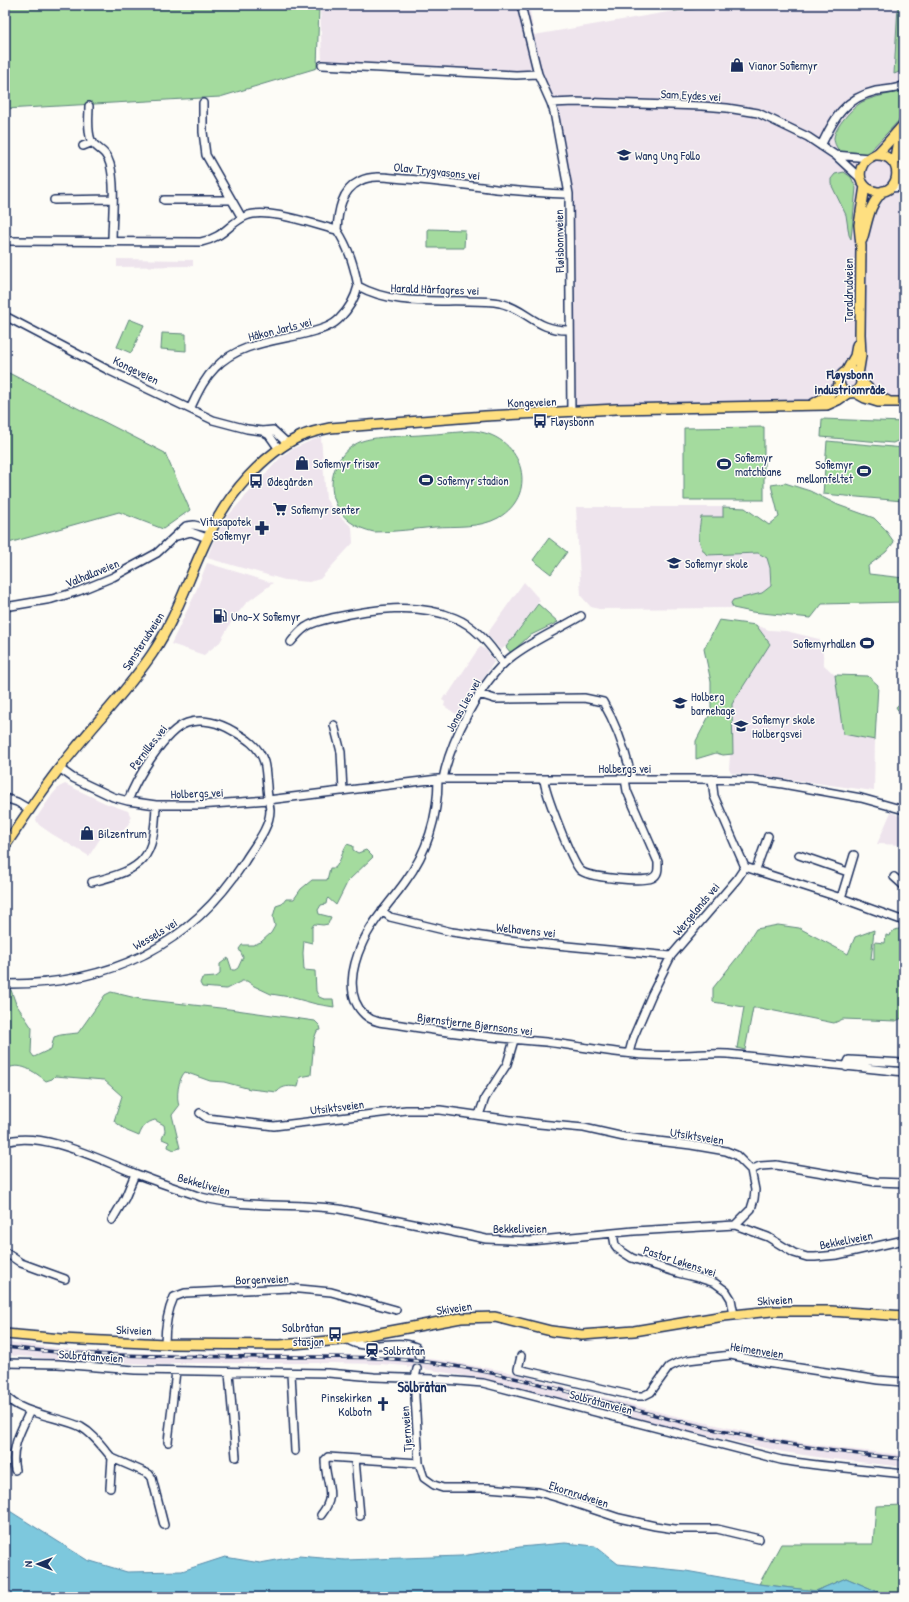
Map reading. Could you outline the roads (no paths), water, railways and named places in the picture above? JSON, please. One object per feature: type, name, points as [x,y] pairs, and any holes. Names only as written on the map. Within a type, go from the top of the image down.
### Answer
[{"type":"main road","points":[[904,124],[861,167],[863,182],[875,192],[887,190],[896,179],[898,169],[896,146],[904,132]]},
{"type":"main road","points":[[873,156],[886,156],[898,169]]},
{"type":"main road","name":"Taraldrudveien","points":[[859,378],[861,356],[861,246],[859,225],[863,182]]},
{"type":"main road","name":"Taraldrudveien","points":[[861,246],[869,211],[873,203],[887,190]]},
{"type":"main road","name":"Taraldrudveien","points":[[846,372],[855,356],[860,334]]},
{"type":"main road","points":[[889,402],[874,394],[852,372],[846,372],[840,378],[840,385],[843,390],[864,398],[878,402],[889,402],[904,402]]},
{"type":"main road","points":[[851,392],[859,388],[859,378]]},
{"type":"main road","name":"Kongeveien","points":[[811,405],[829,395],[840,385]]},
{"type":"main road","name":"Kongeveien","points":[[283,446],[314,431],[330,428],[485,416],[571,412],[664,408],[827,405],[851,392]]},
{"type":"main road","name":"Sønsterudveien","points":[[5,846],[29,809],[59,768],[136,675],[159,643],[174,618],[207,538],[224,508],[245,480],[266,459],[283,446]]},
{"type":"main road","name":"Skiveien","points":[[5,1334],[165,1344],[269,1345],[312,1343],[348,1339],[474,1317],[503,1319],[561,1333],[588,1335],[634,1331],[734,1315],[772,1311],[848,1312],[904,1316]]},
{"type":"street","name":"Fløisbonnveien","points":[[521,5],[538,74],[551,103],[562,152],[569,194],[571,412]]},
{"type":"street","points":[[322,65],[516,75],[538,74]]},
{"type":"street","points":[[821,146],[832,123],[839,113],[851,101],[862,94],[904,85]]},
{"type":"street","name":"Sam Eydes vei","points":[[551,103],[575,102],[727,108],[758,113],[808,137],[835,155],[863,182]]},
{"type":"street","points":[[203,103],[203,132],[206,154],[242,218]]},
{"type":"street","points":[[89,106],[89,127],[93,142],[105,152],[112,176],[112,242]]},
{"type":"street","points":[[83,146],[93,142]]},
{"type":"street","name":"Sam Eydes vei","points":[[835,155],[873,156]]},
{"type":"street","name":"Olav Trygvasons vei","points":[[337,230],[338,215],[342,200],[352,186],[360,180],[369,178],[381,177],[497,189],[569,194]]},
{"type":"street","points":[[887,190],[904,187]]},
{"type":"street","points":[[54,200],[112,199]]},
{"type":"street","points":[[164,200],[231,200]]},
{"type":"street","points":[[5,241],[201,242],[212,240],[221,235],[248,215],[258,213],[278,214],[337,230],[345,243],[353,262],[358,286]]},
{"type":"street","name":"Harald Hårfagres vei","points":[[358,286],[368,292],[386,298],[407,300],[498,302],[515,308],[538,324],[548,328],[570,330]]},
{"type":"street","name":"Håkon Jarls vei","points":[[190,409],[200,388],[215,367],[228,357],[259,344],[322,329],[340,319],[351,304],[358,286]]},
{"type":"street","name":"Kongeveien","points":[[5,316],[110,371],[213,420],[240,428],[275,431],[283,446]]},
{"type":"street","name":"Valhallaveien","points":[[5,607],[52,599],[103,582],[149,558],[177,536],[182,528],[190,525],[212,529]]},
{"type":"street","points":[[177,536],[191,532],[207,538]]},
{"type":"street","points":[[291,642],[306,627],[319,621],[366,612],[409,608],[439,613],[457,618],[480,635],[496,652],[503,664]]},
{"type":"street","name":"Jonas Lies vei","points":[[441,779],[451,750],[473,704],[488,680],[503,664],[523,649],[581,616]]},
{"type":"street","points":[[479,694],[495,699],[584,698],[603,702],[609,712],[627,756],[629,779],[627,791],[658,862],[659,870],[657,875],[653,878],[643,880],[599,877],[580,871],[571,854],[546,794],[544,779]]},
{"type":"street","name":"Pernilles vei","points":[[128,801],[133,787],[143,770],[165,740],[179,727],[186,723],[194,722],[211,722],[227,727],[255,745],[261,754],[264,763],[268,800]]},
{"type":"street","points":[[334,725],[342,758],[343,791]]},
{"type":"street","name":"Holbergs vei","points":[[59,768],[73,778],[100,792],[128,801],[156,805],[199,805],[268,800],[441,779],[712,779],[754,780],[791,785],[861,798],[904,810]]},
{"type":"street","name":"Bjørnstjerne Bjørnsons vei","points":[[441,779],[436,816],[424,851],[405,883],[382,911],[362,944],[354,966],[352,987],[357,1005],[366,1016],[380,1022],[514,1040],[544,1042],[647,1055],[704,1053],[728,1054],[904,1072]]},
{"type":"street","points":[[712,779],[714,796],[744,867],[904,920]]},
{"type":"street","points":[[5,798],[17,802],[29,809]]},
{"type":"street","name":"Wessels vei","points":[[5,984],[47,983],[88,975],[130,961],[172,939],[188,927],[222,893],[238,871],[266,825],[270,810],[268,800]]},
{"type":"street","points":[[92,882],[109,878],[128,870],[137,865],[147,854],[153,841],[156,805]]},
{"type":"street","points":[[756,870],[768,836]]},
{"type":"street","points":[[799,855],[848,872]]},
{"type":"street","points":[[841,898],[854,855]]},
{"type":"street","name":"Wergelands vei","points":[[629,1053],[633,1038],[652,994],[671,956],[737,879],[744,867]]},
{"type":"street","points":[[894,877],[904,886]]},
{"type":"street","name":"Welhavens vei","points":[[382,911],[390,917],[452,932],[525,942],[671,956]]},
{"type":"street","points":[[479,1115],[485,1098],[507,1064],[514,1040]]},
{"type":"street","name":"Bjørnstjerne Bjørnsons vei","points":[[846,1067],[849,1060],[904,1063]]},
{"type":"street","name":"Utsiktsveien","points":[[200,1113],[207,1118],[274,1126],[406,1110],[440,1110],[539,1124],[584,1128],[624,1137],[726,1151],[736,1155],[751,1170]]},
{"type":"street","name":"Bekkeliveien","points":[[5,1142],[24,1139],[46,1142],[86,1154],[135,1174],[219,1202],[244,1205],[324,1207],[340,1209],[486,1238],[530,1241],[735,1225],[756,1231],[794,1253],[807,1257],[837,1255],[904,1240]]},
{"type":"street","points":[[735,1225],[751,1209],[755,1190],[751,1170],[760,1166],[776,1165],[876,1182],[904,1183]]},
{"type":"street","points":[[112,1220],[125,1198],[135,1174]]},
{"type":"street","name":"Pastor Løkens vei","points":[[613,1234],[615,1245],[618,1249],[632,1258],[715,1283],[726,1291],[731,1299],[734,1315]]},
{"type":"street","points":[[5,1252],[21,1263],[65,1279]]},
{"type":"street","name":"Borgenveien","points":[[165,1344],[165,1326],[171,1304],[174,1297],[185,1293],[290,1288],[330,1292],[396,1310]]},
{"type":"street","points":[[348,1339],[355,1344],[372,1346],[407,1344],[416,1347],[419,1357]]},
{"type":"street","name":"Heimenveien","points":[[521,1356],[518,1369],[634,1396],[643,1396],[651,1392],[669,1367],[677,1363],[688,1360],[731,1355],[767,1363],[878,1380],[904,1382]]},
{"type":"street","name":"Solbråtanveien","points":[[5,1363],[58,1364],[135,1370],[328,1373],[401,1379],[415,1378],[483,1383],[781,1460],[813,1466],[904,1474]]},
{"type":"street","name":"Tjernveien","points":[[417,1369],[415,1378],[415,1416],[419,1463]]},
{"type":"street","points":[[168,1442],[176,1371]]},
{"type":"street","points":[[229,1372],[236,1457]]},
{"type":"street","points":[[291,1373],[294,1451]]},
{"type":"street","points":[[5,1396],[8,1400],[30,1411],[81,1427],[90,1432],[112,1458],[149,1474],[152,1478],[164,1525]]},
{"type":"street","points":[[14,1470],[12,1460],[14,1447],[30,1411]]},
{"type":"street","points":[[321,1515],[329,1506],[330,1500],[325,1460],[328,1457],[419,1463]]},
{"type":"street","points":[[110,1488],[112,1458]]},
{"type":"street","points":[[356,1458],[360,1516]]},
{"type":"street","name":"Ekornrudveien","points":[[419,1463],[424,1478],[434,1485],[443,1488],[488,1488],[538,1492],[618,1518],[654,1526],[675,1529],[716,1529],[759,1538]]},
{"type":"water","points":[[5,1508],[87,1560],[127,1572],[182,1571],[225,1557],[260,1563],[299,1556],[345,1560],[461,1556],[520,1547],[565,1543],[595,1546],[618,1564],[686,1571],[759,1584],[816,1591],[846,1578],[890,1597],[5,1597]]},
{"type":"tunnel","points":[[417,1369],[419,1357]]},
{"type":"railway","points":[[5,1347],[39,1351],[107,1355],[357,1357],[434,1363],[495,1374],[555,1388],[674,1420],[731,1433],[817,1449],[904,1459]]},
{"type":"place","name":"Vianor Sofiemyr","points":[[737,65]]},
{"type":"place","name":"Wang Ung Follo","points":[[624,155]]},
{"type":"place","name":"Fløysbonn","points":[[540,421]]},
{"type":"place","name":"Sofiemyr frisør","points":[[302,463]]},
{"type":"place","name":"Sofiemyr matchbane","points":[[724,464]]},
{"type":"place","name":"Sofiemyr mellomfeltet","points":[[864,471]]},
{"type":"place","name":"Sofiemyr stadion","points":[[426,480]]},
{"type":"place","name":"Ødegården","points":[[256,481]]},
{"type":"place","name":"Sofiemyr senter","points":[[280,509]]},
{"type":"place","name":"Vitusapotek Sofiemyr","points":[[262,528]]},
{"type":"place","name":"Sofiemyr skole","points":[[674,563]]},
{"type":"place","name":"Uno-X Sofiemyr","points":[[220,616]]},
{"type":"place","name":"Sofiemyrhallen","points":[[867,643]]},
{"type":"place","name":"Holberg barnehage","points":[[680,703]]},
{"type":"place","name":"Sofiemyr skole Holbergsvei","points":[[741,726]]},
{"type":"place","name":"Bilzentrum","points":[[87,833]]},
{"type":"place","name":"Solbråtan stasjon","points":[[335,1334]]},
{"type":"place","name":"Solbråtan","points":[[372,1350]]},
{"type":"place","name":"Pinsekirken Kolbotn","points":[[383,1404]]},
{"type":"district","name":"Fløysbonn industriområde","points":[[850,382]]},
{"type":"district","name":"Solbråtan","points":[[422,1386]]}]
